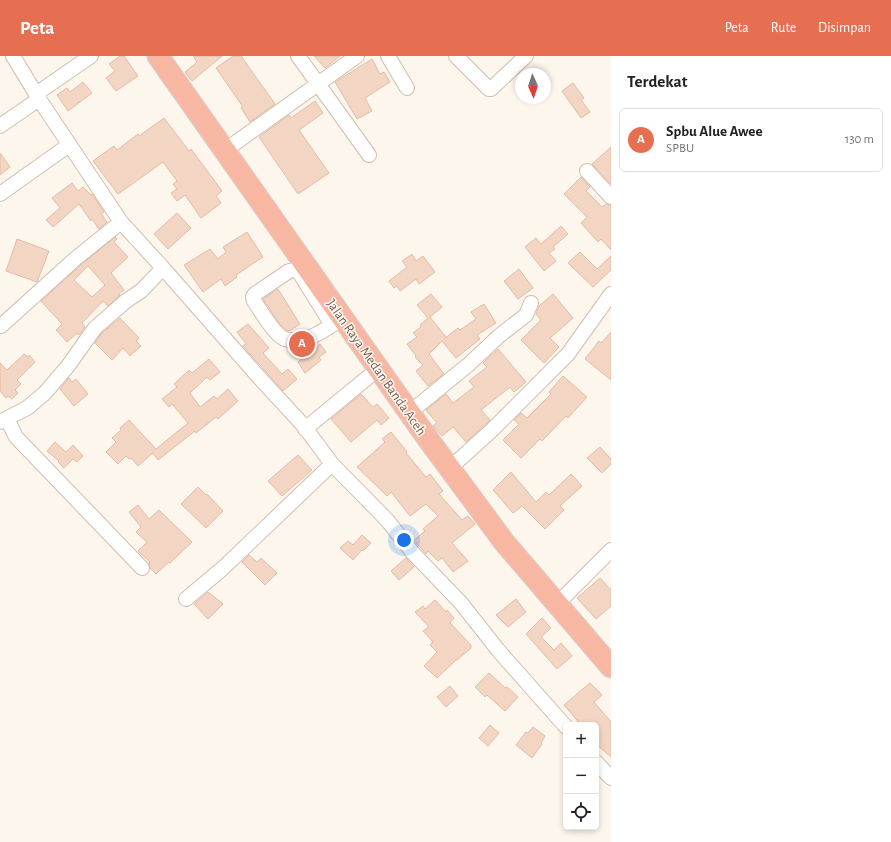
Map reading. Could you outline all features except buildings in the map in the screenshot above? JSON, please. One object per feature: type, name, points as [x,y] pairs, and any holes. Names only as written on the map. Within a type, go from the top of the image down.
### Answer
[{"type":"highway","name":"Jalan Raya Medan Banda Aceh","points":[[158,56],[224,151],[337,322],[378,369],[504,542],[611,667]]},
{"type":"street","points":[[13,56],[69,145],[121,222],[305,428],[332,464],[387,520],[413,553],[461,603],[498,650],[563,724]]},
{"type":"street","points":[[0,126],[91,56]]},
{"type":"street","points":[[298,56],[369,155]]},
{"type":"street","points":[[224,151],[357,56]]},
{"type":"street","points":[[388,56],[407,88]]},
{"type":"street","points":[[456,56],[489,89],[491,89],[526,56]]},
{"type":"street","points":[[0,194],[69,145]]},
{"type":"street","points":[[587,170],[611,197]]},
{"type":"street","points":[[1,326],[75,259],[121,222]]},
{"type":"street","points":[[142,568],[16,437],[4,420],[27,408],[45,393],[68,366],[95,328],[126,301],[141,291],[163,268]]},
{"type":"street","points":[[294,270],[299,272],[337,322],[314,336],[297,340],[285,339],[276,331],[254,301],[253,297],[255,294],[294,270]]},
{"type":"street","points":[[450,468],[492,430],[568,354],[611,294]]},
{"type":"street","points":[[409,413],[468,365],[499,336],[526,315],[532,304]]},
{"type":"street","points":[[305,428],[378,369]]},
{"type":"street","points":[[186,599],[222,569],[332,464]]},
{"type":"street","points":[[557,604],[611,550]]},
{"type":"street","points":[[599,765],[611,778]]},
{"type":"place","name":"Spbu Alue Awee","points":[[302,344]]}]
